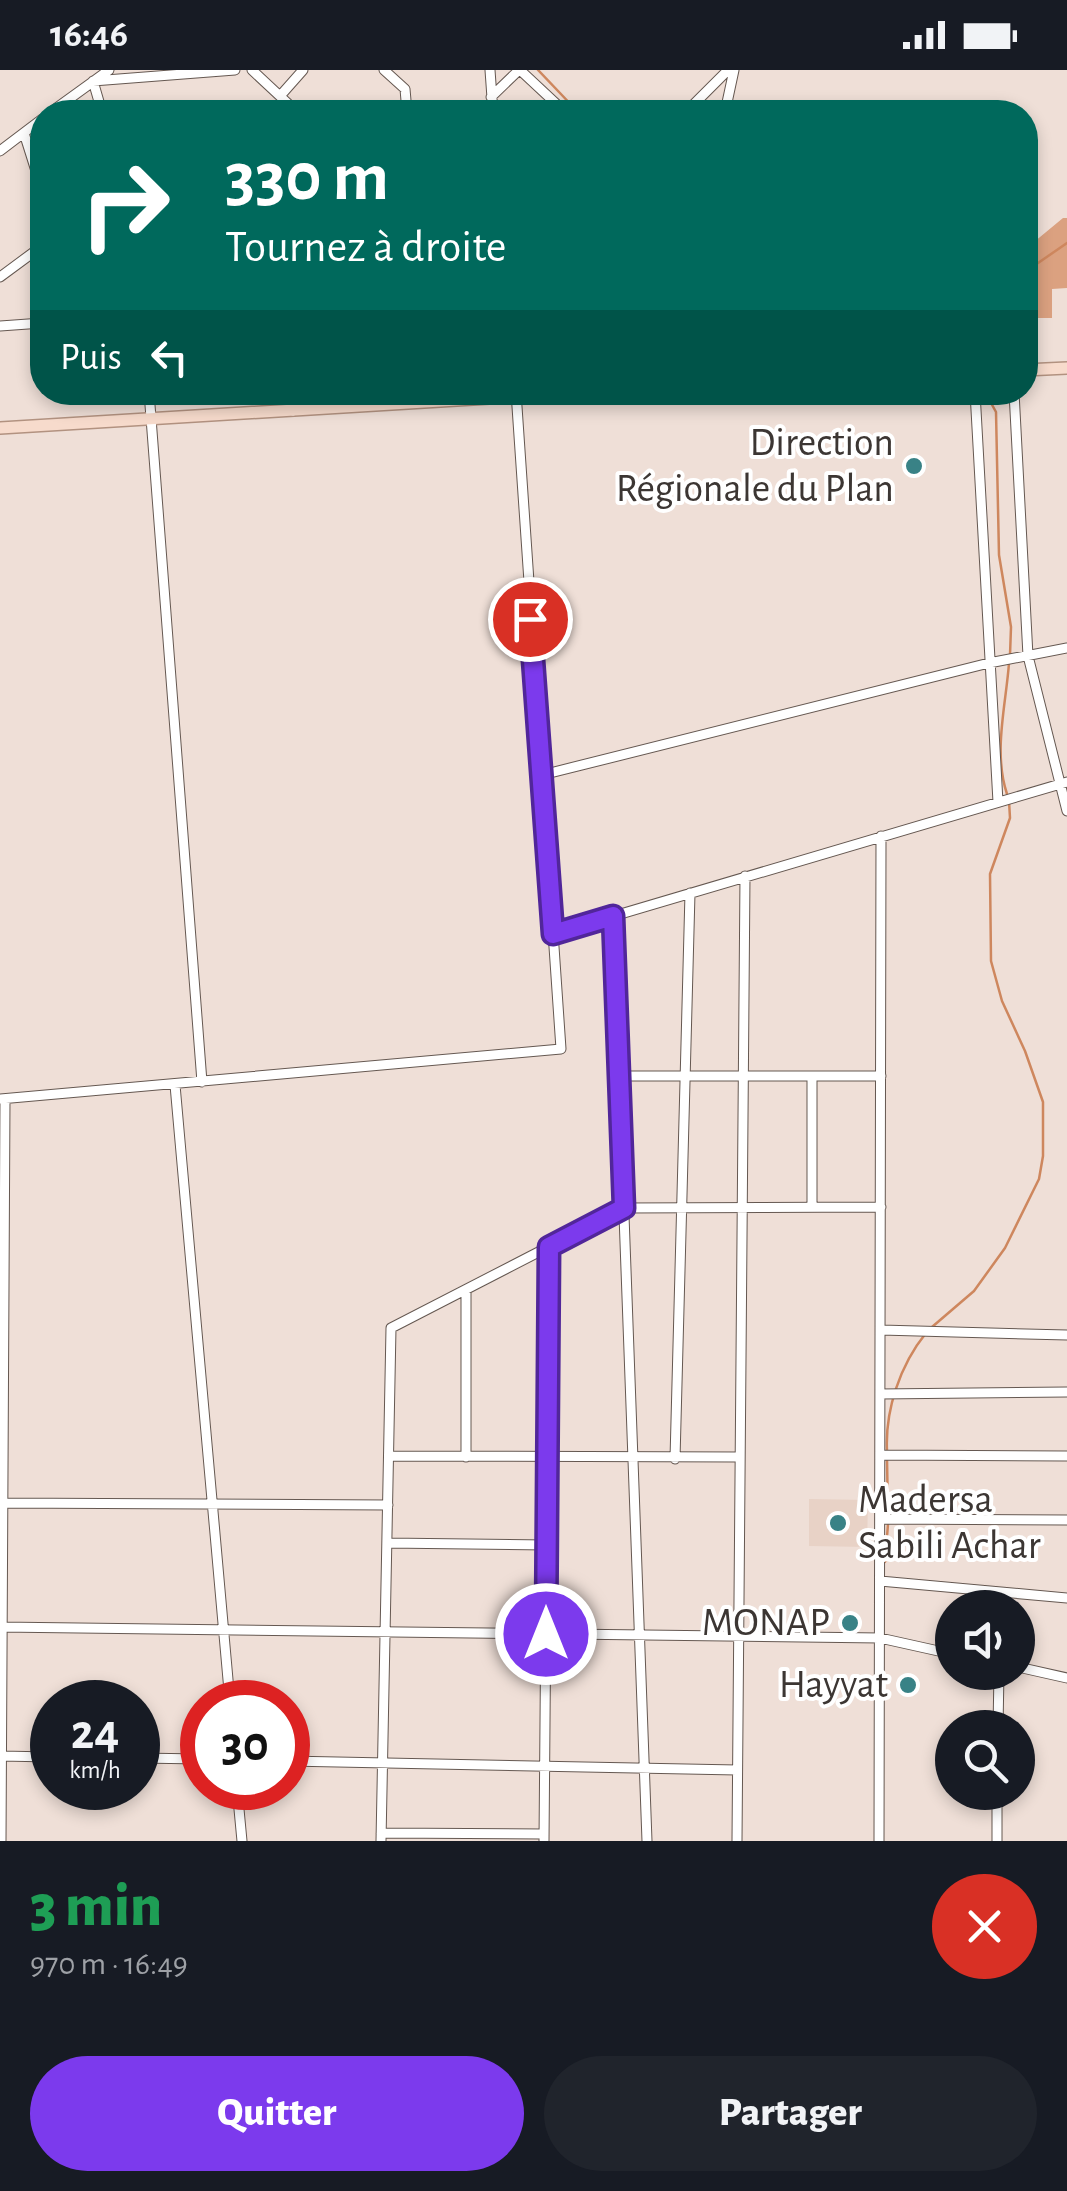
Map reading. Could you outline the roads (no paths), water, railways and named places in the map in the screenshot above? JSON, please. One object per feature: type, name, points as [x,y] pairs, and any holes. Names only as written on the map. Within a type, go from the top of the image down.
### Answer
[{"type":"main road","points":[[1038,369],[1067,368]]},
{"type":"main road","points":[[0,428],[358,405]]},
{"type":"street","points":[[68,100],[108,70]]},
{"type":"street","points":[[93,81],[235,70]]},
{"type":"street","points":[[252,70],[284,100]]},
{"type":"street","points":[[280,96],[303,70]]},
{"type":"street","points":[[384,70],[405,89],[406,100]]},
{"type":"street","points":[[490,70],[492,100]]},
{"type":"street","points":[[492,97],[520,70],[552,100]]},
{"type":"street","points":[[699,100],[731,70]]},
{"type":"street","points":[[727,100],[731,70]]},
{"type":"street","points":[[93,81],[99,100]]},
{"type":"street","points":[[0,151],[30,128]]},
{"type":"street","points":[[24,133],[30,152]]},
{"type":"street","points":[[0,278],[30,255]]},
{"type":"street","points":[[0,326],[30,324]]},
{"type":"street","points":[[150,405],[202,1082]]},
{"type":"street","points":[[292,405],[293,411]]},
{"type":"street","points":[[1,1841],[2,1099],[561,1050],[517,405]]},
{"type":"street","points":[[976,405],[998,802]]},
{"type":"street","points":[[1015,405],[1028,656],[1067,811]]},
{"type":"street","points":[[542,774],[1067,648]]},
{"type":"street","points":[[553,934],[1063,784]]},
{"type":"street","points":[[879,1841],[881,836]]},
{"type":"street","points":[[737,1841],[745,876]]},
{"type":"street","points":[[676,1459],[690,893]]},
{"type":"street","points":[[613,916],[647,1841]]},
{"type":"street","points":[[619,1076],[881,1076]]},
{"type":"street","points":[[812,1076],[812,1206]]},
{"type":"street","points":[[174,1085],[228,1680]]},
{"type":"street","points":[[549,1247],[544,1837],[381,1837],[391,1328],[624,1208],[880,1206]]},
{"type":"street","points":[[466,1290],[466,1457]]},
{"type":"street","points":[[880,1330],[1067,1335]]},
{"type":"street","points":[[880,1394],[1067,1392]]},
{"type":"street","points":[[880,1455],[1067,1456]]},
{"type":"street","points":[[389,1456],[740,1457]]},
{"type":"street","points":[[1,1503],[388,1505]]},
{"type":"street","points":[[880,1520],[1067,1520]]},
{"type":"street","points":[[387,1543],[547,1545]]},
{"type":"street","points":[[880,1580],[1067,1598]]},
{"type":"street","points":[[1,1626],[880,1638],[935,1650]]},
{"type":"street","points":[[1035,1671],[1067,1678]]},
{"type":"street","points":[[1,1756],[30,1757]]},
{"type":"street","points":[[310,1761],[737,1770]]},
{"type":"street","points":[[239,1810],[242,1841]]},
{"type":"street","points":[[996,1841],[997,1810]]},
{"type":"waterway","points":[[538,70],[567,100]]},
{"type":"waterway","points":[[1038,263],[1067,243]]},
{"type":"waterway","points":[[992,405],[996,412],[999,555],[1011,627],[1010,655]]},
{"type":"waterway","points":[[1007,794],[1001,745],[1009,663]]},
{"type":"waterway","points":[[932,1327],[974,1291],[1005,1248],[1039,1179],[1043,1156],[1043,1102],[1002,1001],[991,961],[990,874],[1010,818],[1009,801]]},
{"type":"waterway","points":[[887,1451],[896,1389],[926,1333]]},
{"type":"waterway","points":[[887,1459],[888,1516]]},
{"type":"waterway","points":[[885,1562],[888,1524]]},
{"type":"place","name":"Direction Régionale du Plan","points":[[914,466]]},
{"type":"place","name":"Madersa Sabili Achar","points":[[838,1523]]},
{"type":"place","name":"MONAP","points":[[850,1623]]},
{"type":"place","name":"Hayyat","points":[[908,1685]]}]
